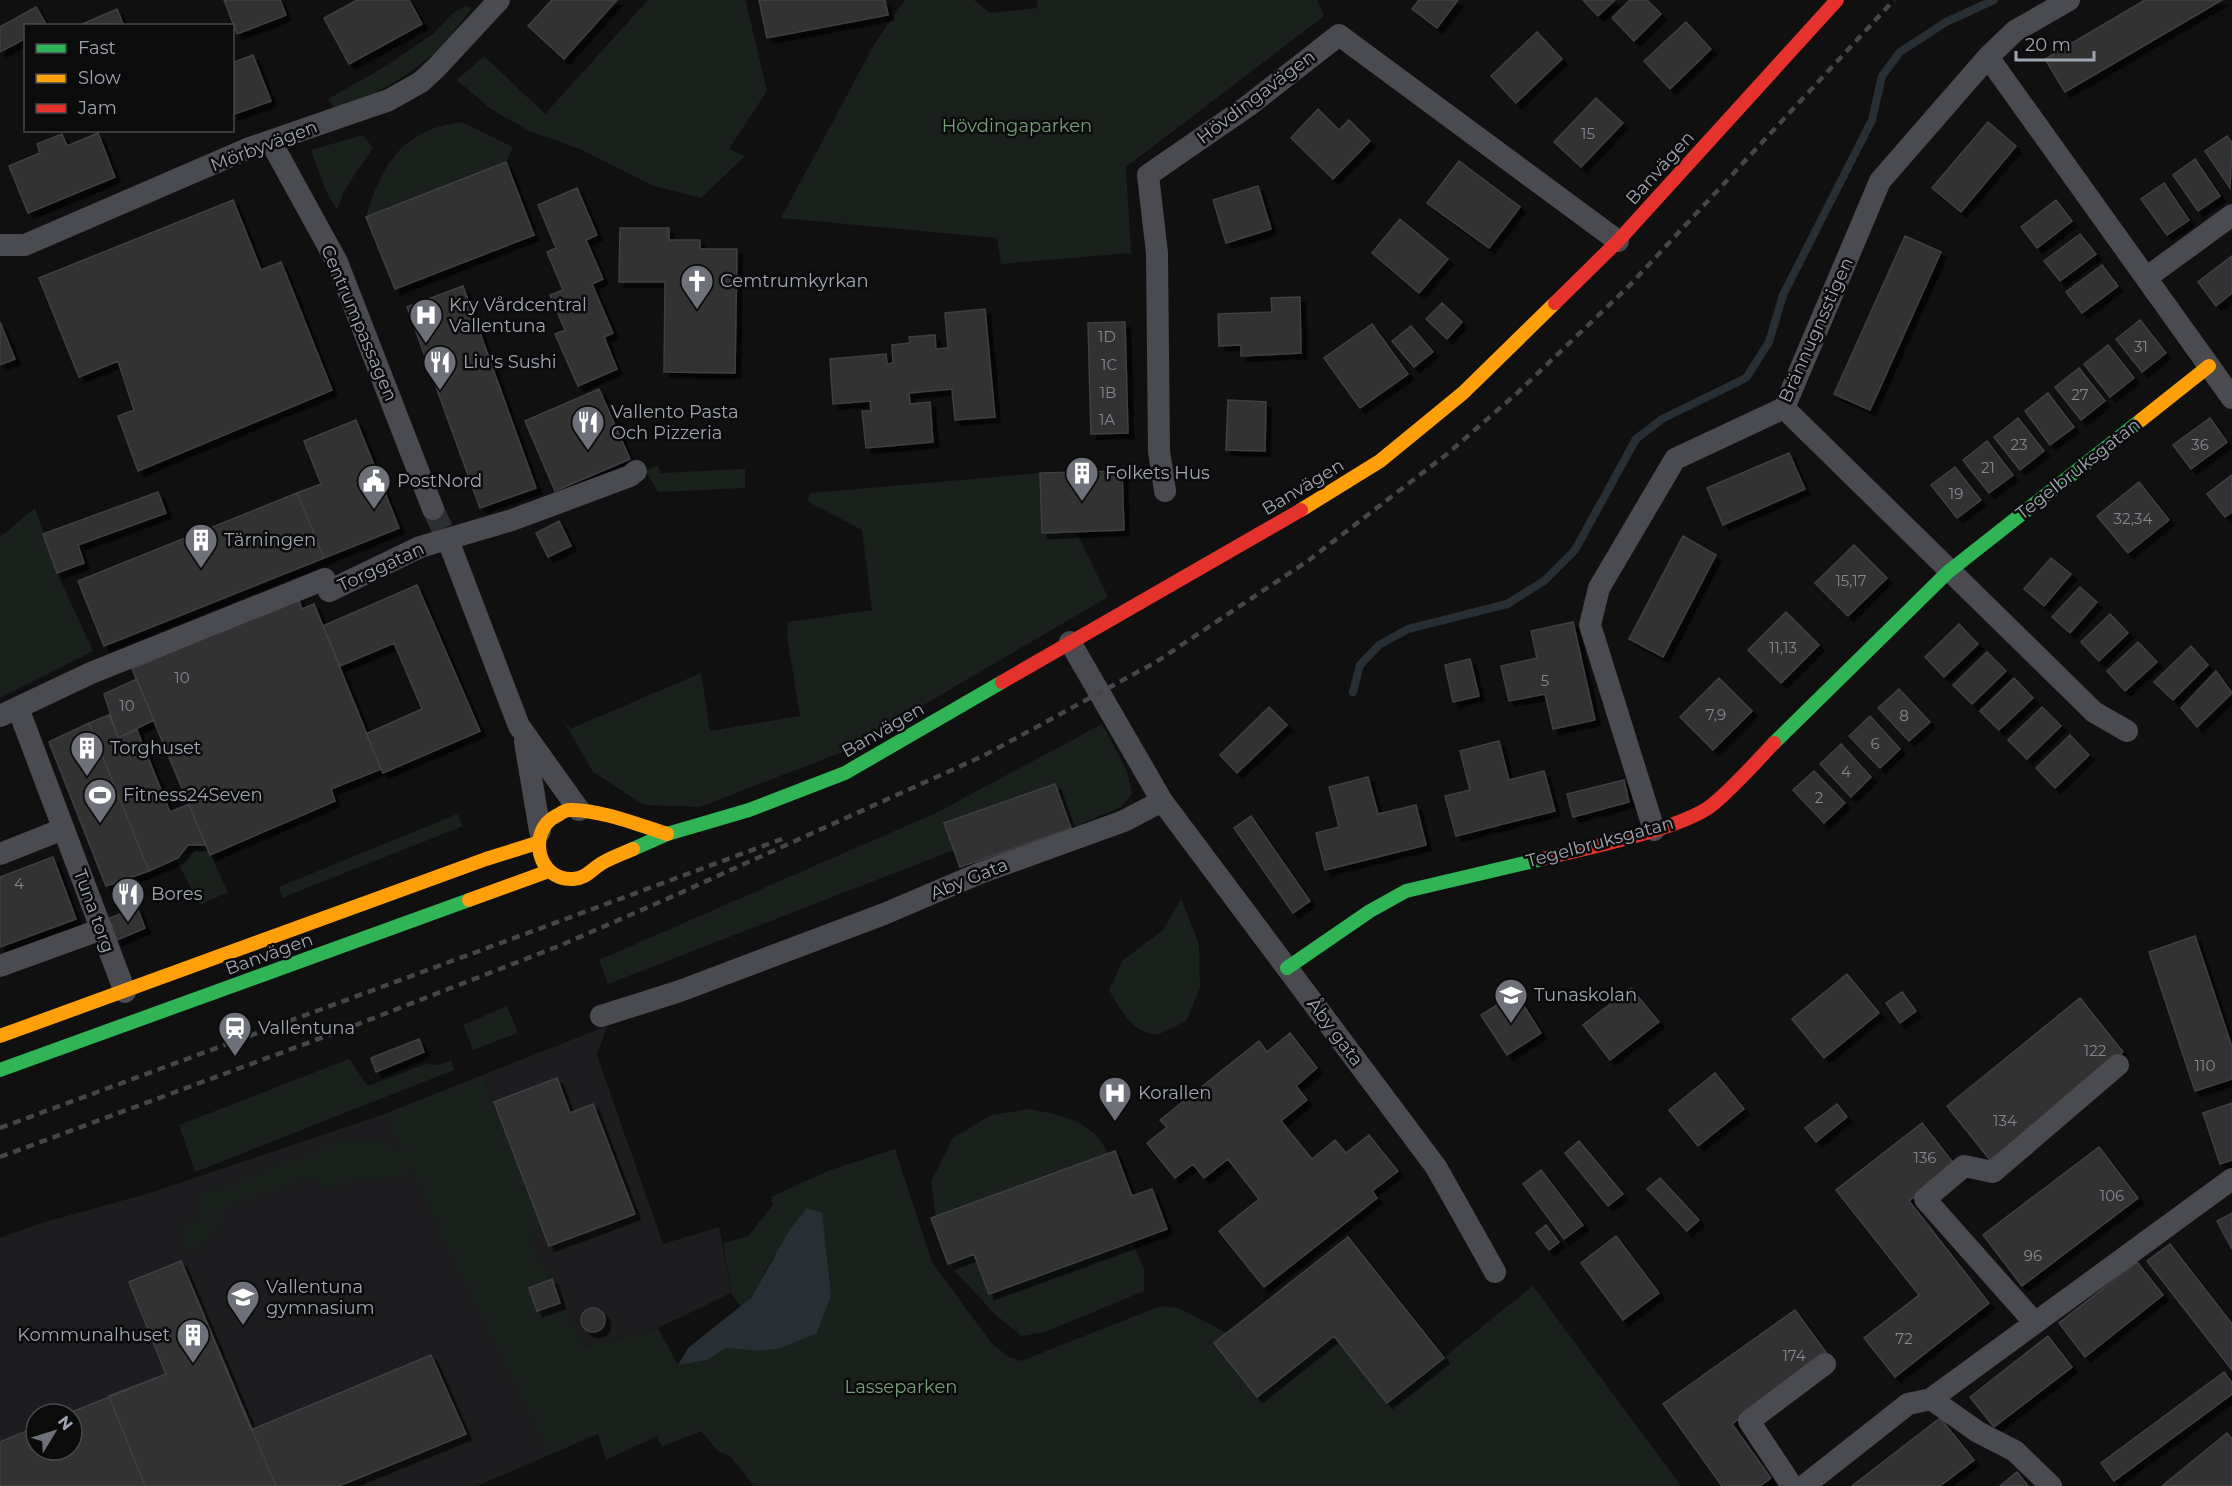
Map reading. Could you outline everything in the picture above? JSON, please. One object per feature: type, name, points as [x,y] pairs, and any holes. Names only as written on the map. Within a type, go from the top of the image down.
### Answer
[{"type":"street","name":"Mörbyvägen","points":[[0,245],[25,245],[247,149],[389,100],[421,82],[499,0]]},
{"type":"street","name":"Banvägen","points":[[0,1070],[549,871],[559,877],[572,879],[587,876],[601,863],[666,834],[749,810],[845,773],[1298,512],[1380,462],[1463,393],[1618,241],[1837,0]]},
{"type":"street","name":"Brännugnsstigen","points":[[1654,830],[1590,625],[1599,588],[1675,459],[1784,408],[1880,181],[1988,57],[2015,31],[2068,0]]},
{"type":"street","name":"Hövdingavägen","points":[[1165,491],[1159,451],[1157,254],[1148,175],[1248,106],[1339,35],[1618,241]]},
{"type":"street","points":[[1988,57],[2232,398]]},
{"type":"street","name":"Centrumpassagen","points":[[271,142],[337,262],[433,509]]},
{"type":"street","points":[[2146,278],[2232,215]]},
{"type":"street","name":"Tegelbruksgatan","points":[[1287,968],[1370,911],[1406,891],[1654,830],[1711,806],[1948,572],[2209,366]]},
{"type":"street","points":[[1784,408],[1948,572],[2094,712],[2127,731]]},
{"type":"street","name":"Torggatan","points":[[38,698],[91,673],[325,579],[329,591],[420,547],[552,506],[630,476],[636,471]]},
{"type":"street","points":[[451,548],[525,738],[542,861],[549,871]]},
{"type":"street","points":[[1070,642],[1162,801]]},
{"type":"street","name":"Tuna torg","points":[[38,698],[9,712],[63,829],[125,992]]},
{"type":"street","points":[[525,738],[585,813],[599,823],[605,836],[601,863]]},
{"type":"street","name":"Åby gata","points":[[1162,801],[1436,1167],[1495,1272]]},
{"type":"street","name":"Aby Gata","points":[[601,1016],[680,991],[854,926],[980,873],[1124,821],[1162,801]]},
{"type":"street","name":"Banvägen","points":[[0,1036],[125,992],[538,837],[546,821],[567,810],[621,819],[666,834]]},
{"type":"street","points":[[0,855],[63,829]]},
{"type":"street","points":[[0,966],[102,929]]},
{"type":"street","points":[[2035,1323],[1925,1199],[1965,1166],[1993,1172],[2118,1065]]},
{"type":"street","points":[[1804,1486],[1908,1404],[1931,1399],[2232,1179]]},
{"type":"street","points":[[1792,1486],[1749,1421],[1825,1364]]},
{"type":"street","points":[[1931,1399],[1978,1432],[2015,1451],[2051,1486]]},
{"type":"shaded area","points":[[607,1026],[597,1055],[663,1244],[719,1227],[731,1293],[658,1328],[584,1346],[530,1239],[541,1227],[483,1075]]},
{"type":"shaded area","name":"Vallentuna gymnasium","points":[[384,1114],[549,1455],[477,1486],[0,1486],[0,1238],[38,1224],[153,1192]]},
{"type":"shaded area","points":[[807,1208],[822,1213],[831,1295],[817,1333],[781,1348],[759,1351],[726,1348],[707,1360],[678,1365],[688,1348],[751,1298],[790,1229]]},
{"type":"green space","points":[[648,0],[745,0],[746,2],[767,91],[729,149],[745,156],[701,198],[654,186],[580,149],[529,131],[491,109],[457,80],[484,56],[545,114]]},
{"type":"green space","name":"Hövdingaparken","points":[[905,0],[974,0],[990,13],[1038,8],[1037,0],[1317,0],[1324,16],[1126,167],[1131,253],[1001,264],[997,238],[781,218],[875,43]]},
{"type":"green space","points":[[466,6],[472,8],[444,43],[422,63],[387,86],[335,109],[328,99],[386,66],[433,34],[453,13]]},
{"type":"green space","points":[[462,122],[513,147],[506,162],[366,217],[379,180],[398,152],[424,132]]},
{"type":"green space","points":[[363,135],[373,148],[345,189],[337,210],[325,189],[311,150]]},
{"type":"green space","points":[[657,465],[661,473],[745,469],[745,488],[658,492],[646,471]]},
{"type":"green space","points":[[1040,473],[1042,532],[1076,532],[1108,597],[845,751],[700,807],[644,805],[593,772],[563,720],[570,729],[701,673],[710,731],[800,716],[787,636],[788,622],[872,610],[862,530],[807,501],[811,493]]},
{"type":"green space","points":[[35,508],[57,573],[93,651],[0,698],[0,537]]},
{"type":"green space","points":[[1102,724],[1127,771],[1132,794],[1121,807],[1071,828],[1055,784],[944,823],[954,850],[608,984],[599,960],[938,812]]},
{"type":"green space","points":[[457,814],[463,826],[282,898],[279,887]]},
{"type":"green space","points":[[206,845],[228,892],[200,905],[176,859]]},
{"type":"green space","points":[[1181,899],[1199,944],[1200,988],[1187,1020],[1164,1032],[1152,1034],[1144,1032],[1130,1021],[1109,990],[1123,960],[1163,930]]},
{"type":"green space","points":[[507,1006],[518,1033],[473,1050],[463,1025]]},
{"type":"green space","points":[[349,1059],[368,1086],[425,1064],[439,1065],[451,1060],[454,1070],[195,1172],[179,1125]]},
{"type":"green space","name":"Lasseparken","points":[[483,1075],[541,1227],[530,1239],[584,1346],[658,1328],[678,1365],[707,1360],[726,1348],[759,1351],[775,1254],[751,1298],[741,1307],[731,1293],[723,1243],[748,1236],[773,1205],[771,1197],[830,1170],[895,1149],[932,1262],[992,1344],[1009,1357],[1021,1361],[1160,1306],[1178,1308],[1227,1333],[1214,1344],[1256,1397],[1334,1336],[1387,1403],[1533,1286],[1681,1486],[754,1486],[732,1458],[718,1451],[701,1431],[662,1447],[657,1436],[606,1460],[598,1434],[549,1455],[406,1162],[411,1176],[362,1180],[326,1190],[313,1177],[221,1209],[224,1225],[192,1254],[177,1230],[201,1218],[200,1195],[340,1140],[374,1140],[401,1151],[384,1114]]},
{"type":"green space","points":[[1029,1109],[1067,1118],[1089,1129],[1105,1148],[1110,1161],[937,1225],[931,1181],[953,1138],[991,1115]]},
{"type":"green space","points":[[1132,1242],[1144,1269],[1144,1291],[1045,1332],[1021,1336],[996,1315],[948,1264],[974,1254],[990,1294]]},
{"type":"building","points":[[224,0],[280,0],[286,15],[237,34]]},
{"type":"building","points":[[357,0],[409,0],[422,24],[349,64],[324,18]]},
{"type":"building","points":[[552,0],[617,0],[564,59],[528,26]]},
{"type":"building","points":[[759,0],[885,0],[888,15],[767,38]]},
{"type":"building","points":[[1419,0],[1458,0],[1437,28],[1412,9]]},
{"type":"building","points":[[1583,0],[1615,0],[1598,16]]},
{"type":"building","points":[[1630,0],[1647,0],[1661,14],[1634,41],[1612,18]]},
{"type":"building","points":[[2145,0],[2222,0],[2065,92],[2045,59]]},
{"type":"building","points":[[36,7],[46,24],[24,24],[24,39],[0,52],[0,27]]},
{"type":"building","points":[[117,9],[123,24],[83,24]]},
{"type":"building","points":[[1686,22],[1711,49],[1670,89],[1644,61]]},
{"type":"building","points":[[1537,32],[1562,59],[1516,103],[1491,76]]},
{"type":"building","points":[[253,55],[271,101],[234,114],[234,62]]},
{"type":"building","points":[[1596,98],[1623,123],[1581,167],[1554,142]]},
{"type":"building","points":[[1318,109],[1339,130],[1349,120],[1370,141],[1333,179],[1291,138]]},
{"type":"building","points":[[1988,122],[2016,146],[1961,212],[1932,188]]},
{"type":"building","points":[[98,133],[115,177],[28,213],[9,166],[40,153],[37,144],[62,134],[67,146]]},
{"type":"building","points":[[2227,136],[2232,143],[2230,188],[2205,151]]},
{"type":"building","points":[[2195,159],[2220,196],[2198,211],[2173,175]]},
{"type":"building","points":[[1459,161],[1520,207],[1489,248],[1427,203]]},
{"type":"building","points":[[506,162],[534,235],[395,289],[366,217]]},
{"type":"building","points":[[2164,183],[2189,220],[2167,235],[2141,199]]},
{"type":"building","points":[[1258,186],[1271,229],[1226,243],[1213,200]]},
{"type":"building","points":[[577,188],[597,235],[586,240],[603,279],[592,284],[613,333],[604,337],[617,369],[578,386],[555,334],[565,330],[550,295],[563,290],[547,252],[556,248],[538,205]]},
{"type":"building","points":[[233,200],[261,270],[281,262],[332,390],[138,471],[118,416],[134,410],[118,361],[79,377],[39,278]]},
{"type":"building","points":[[2056,200],[2072,221],[2037,248],[2021,227]]},
{"type":"building","points":[[1400,219],[1448,259],[1419,293],[1372,253]]},
{"type":"building","points":[[620,228],[669,228],[669,240],[700,240],[700,249],[737,249],[735,373],[664,372],[665,282],[619,282]]},
{"type":"building","points":[[2080,234],[2096,254],[2060,281],[2044,261]]},
{"type":"building","points":[[1905,236],[1941,252],[1870,410],[1834,394]]},
{"type":"building","points":[[2232,256],[2232,293],[2216,306],[2198,282]]},
{"type":"building","points":[[2102,265],[2118,286],[2082,313],[2066,292]]},
{"type":"building","points":[[463,286],[536,488],[480,508],[407,307]]},
{"type":"building","points":[[1300,297],[1301,353],[1241,356],[1241,345],[1219,346],[1218,314],[1272,312],[1271,298]]},
{"type":"building","points":[[1442,303],[1462,322],[1447,339],[1426,319]]},
{"type":"building","points":[[985,309],[995,417],[955,420],[952,389],[909,393],[910,404],[930,402],[933,442],[866,448],[862,411],[871,411],[870,401],[833,404],[830,359],[886,354],[887,364],[893,363],[892,345],[910,343],[909,337],[935,335],[936,349],[948,348],[945,313]]},
{"type":"building","points":[[2140,320],[2166,353],[2142,372],[2116,339]]},
{"type":"building","points":[[0,322],[15,359],[0,365]]},
{"type":"building","points":[[1125,322],[1128,433],[1091,434],[1088,323]]},
{"type":"building","points":[[1372,324],[1408,374],[1360,408],[1324,358]]},
{"type":"building","points":[[1411,326],[1433,352],[1414,367],[1392,341]]},
{"type":"building","points":[[2108,345],[2134,378],[2110,397],[2084,364]]},
{"type":"building","points":[[2079,368],[2105,401],[2081,420],[2055,387]]},
{"type":"building","points":[[599,389],[630,459],[555,491],[525,421]]},
{"type":"building","points":[[2048,393],[2074,427],[2050,445],[2025,411]]},
{"type":"building","points":[[1228,400],[1266,402],[1265,451],[1226,450]]},
{"type":"building","points":[[2018,418],[2044,451],[2020,470],[1994,437]]},
{"type":"building","points":[[2210,418],[2227,442],[2191,469],[2173,445]]},
{"type":"building","points":[[356,420],[399,528],[324,558],[297,493],[321,484],[304,441]]},
{"type":"building","points":[[1987,441],[2013,475],[1989,493],[1963,460]]},
{"type":"building","points":[[1789,453],[1805,489],[1723,525],[1707,488]]},
{"type":"building","points":[[1955,467],[1981,500],[1957,518],[1931,485]]},
{"type":"building","name":"Folkets Hus","points":[[1122,471],[1124,530],[1042,533],[1040,473]]},
{"type":"building","points":[[2232,475],[2232,512],[2225,517],[2207,494]]},
{"type":"building","points":[[2139,482],[2169,520],[2128,553],[2097,516]]},
{"type":"building","points":[[158,492],[166,513],[78,545],[84,563],[57,573],[43,534]]},
{"type":"building","name":"Tärningen","points":[[297,493],[324,558],[104,646],[78,581]]},
{"type":"building","points":[[559,521],[571,546],[548,557],[536,533]]},
{"type":"building","points":[[1683,536],[1716,555],[1663,657],[1629,639]]},
{"type":"building","points":[[1854,545],[1887,578],[1848,616],[1815,583]]},
{"type":"building","points":[[2051,558],[2071,574],[2044,606],[2024,589]]},
{"type":"building","points":[[417,585],[480,731],[383,773],[366,734],[422,709],[394,643],[340,666],[323,626]]},
{"type":"building","points":[[2080,587],[2097,602],[2070,633],[2052,617]]},
{"type":"building","points":[[298,598],[302,609],[314,604],[381,769],[331,789],[335,801],[210,855],[132,669]]},
{"type":"building","points":[[1786,612],[1819,645],[1781,683],[1748,650]]},
{"type":"building","points":[[2110,614],[2128,633],[2099,661],[2081,642]]},
{"type":"building","points":[[1573,622],[1595,720],[1553,729],[1545,694],[1509,701],[1501,666],[1537,658],[1531,631]]},
{"type":"building","points":[[1959,624],[1978,644],[1944,677],[1925,657]]},
{"type":"building","points":[[2138,642],[2157,662],[2125,691],[2107,671]]},
{"type":"building","points":[[2191,646],[2208,665],[2173,700],[2154,682]]},
{"type":"building","points":[[1987,652],[2006,671],[1972,704],[1953,685]]},
{"type":"building","points":[[1470,659],[1479,696],[1453,702],[1445,665]]},
{"type":"building","points":[[2216,671],[2232,693],[2197,727],[2181,708]]},
{"type":"building","points":[[1719,678],[1752,711],[1713,750],[1680,717]]},
{"type":"building","points":[[2014,678],[2033,698],[1999,730],[1980,711]]},
{"type":"building","name":"Torghuset","points":[[137,679],[154,720],[118,738],[104,694]]},
{"type":"building","points":[[1899,689],[1930,722],[1909,741],[1878,708]]},
{"type":"building","points":[[1269,707],[1287,725],[1237,773],[1220,755]]},
{"type":"building","points":[[2042,707],[2061,726],[2027,759],[2008,740]]},
{"type":"building","points":[[109,715],[118,738],[137,730],[170,812],[189,804],[206,845],[188,845],[178,858],[149,871],[89,723]]},
{"type":"building","points":[[1870,716],[1900,749],[1880,768],[1849,736]]},
{"type":"building","name":"Torghuset","points":[[89,723],[149,871],[106,886],[49,742]]},
{"type":"building","points":[[2070,735],[2089,755],[2055,788],[2036,768]]},
{"type":"building","points":[[1499,741],[1509,780],[1544,771],[1555,811],[1456,836],[1445,796],[1470,790],[1460,751]]},
{"type":"building","points":[[1841,744],[1871,777],[1851,797],[1820,764]]},
{"type":"building","points":[[1814,771],[1845,803],[1824,823],[1793,790]]},
{"type":"building","points":[[1368,777],[1378,814],[1416,805],[1426,845],[1325,870],[1316,833],[1339,827],[1329,787]]},
{"type":"building","points":[[1624,780],[1629,802],[1573,817],[1567,794]]},
{"type":"building","points":[[1055,784],[1071,828],[960,867],[944,823]]},
{"type":"building","points":[[1251,816],[1310,901],[1293,913],[1234,828]]},
{"type":"building","points":[[53,857],[76,919],[0,947],[0,877]]},
{"type":"building","points":[[137,907],[145,928],[117,940],[108,919]]},
{"type":"building","points":[[2195,936],[2232,1047],[2232,1079],[2195,1091],[2149,952]]},
{"type":"building","points":[[1847,974],[1879,1013],[1824,1058],[1792,1019]]},
{"type":"building","points":[[1631,988],[1659,1022],[1610,1060],[1583,1025]]},
{"type":"building","points":[[1902,992],[1916,1011],[1900,1023],[1886,1003]]},
{"type":"building","name":"Tunaskolan","points":[[1516,993],[1541,1033],[1507,1055],[1481,1015]]},
{"type":"building","points":[[2080,998],[2123,1052],[1990,1160],[1947,1106]]},
{"type":"building","points":[[1290,1033],[1317,1068],[1296,1086],[1307,1100],[1281,1121],[1312,1159],[1335,1140],[1346,1153],[1369,1135],[1398,1171],[1372,1191],[1377,1198],[1264,1287],[1219,1231],[1259,1199],[1228,1159],[1204,1178],[1193,1164],[1175,1178],[1147,1143],[1167,1127],[1160,1120],[1259,1041],[1267,1052]]},
{"type":"building","points":[[419,1039],[424,1052],[376,1072],[371,1058]]},
{"type":"building","points":[[1715,1073],[1744,1109],[1698,1146],[1669,1110]]},
{"type":"building","points":[[557,1078],[570,1113],[593,1104],[635,1214],[549,1246],[494,1102]]},
{"type":"building","points":[[2232,1103],[2232,1160],[2220,1164],[2203,1113]]},
{"type":"building","points":[[1837,1104],[1847,1117],[1816,1142],[1805,1128]]},
{"type":"building","points":[[1922,1123],[1955,1165],[1909,1201],[1989,1303],[1895,1377],[1864,1338],[1919,1295],[1836,1190]]},
{"type":"building","points":[[1579,1141],[1623,1194],[1608,1206],[1565,1153]]},
{"type":"building","points":[[2099,1147],[2138,1198],[2022,1286],[1983,1235]]},
{"type":"building","points":[[1115,1151],[1132,1196],[1152,1189],[1167,1229],[989,1294],[974,1254],[948,1264],[931,1218]]},
{"type":"building","points":[[1541,1170],[1583,1225],[1564,1239],[1523,1184]]},
{"type":"building","points":[[1660,1178],[1699,1220],[1687,1231],[1647,1189]]},
{"type":"building","points":[[2232,1213],[2232,1249],[2217,1221]]},
{"type":"building","points":[[1546,1225],[1559,1242],[1549,1250],[1536,1233]]},
{"type":"building","points":[[1616,1236],[1659,1293],[1623,1320],[1581,1263]]},
{"type":"building","points":[[1348,1237],[1444,1358],[1387,1403],[1334,1336],[1257,1397],[1214,1343]]},
{"type":"building","points":[[2170,1244],[2232,1324],[2232,1370],[2147,1261]]},
{"type":"building","name":"Kommunalhuset","points":[[181,1261],[251,1430],[431,1355],[466,1434],[339,1486],[0,1486],[0,1442],[24,1432],[24,1462],[84,1462],[84,1407],[166,1374],[129,1282]]},
{"type":"building","points":[[181,1261],[276,1486],[145,1486],[109,1396],[166,1374],[129,1282]]},
{"type":"building","points":[[2137,1262],[2163,1295],[2085,1357],[2059,1323]]},
{"type":"building","points":[[552,1279],[560,1303],[537,1311],[529,1288]]},
{"type":"building","points":[[593,1308],[602,1311],[605,1320],[602,1329],[593,1332],[584,1329],[581,1320],[584,1311]]},
{"type":"building","points":[[1795,1310],[1828,1355],[1732,1424],[1771,1478],[1760,1486],[1722,1486],[1663,1404]]},
{"type":"building","points":[[2048,1336],[2072,1367],[1994,1427],[1970,1397]]},
{"type":"building","points":[[2224,1372],[2232,1383],[2232,1394],[2114,1481],[2101,1463]]},
{"type":"building","points":[[1940,1418],[1974,1460],[1940,1486],[1852,1486]]},
{"type":"building","points":[[2227,1433],[2232,1439],[2232,1486],[2162,1486]]},
{"type":"building","points":[[2017,1472],[2028,1486],[2000,1486]]},
{"type":"waterway","points":[[1353,692],[1360,665],[1379,645],[1408,629],[1507,604],[1544,581],[1575,550],[1636,439],[1662,419],[1746,378],[1769,342],[1783,295],[1872,120],[1882,76],[1900,52],[1946,22],[1994,0]]},
{"type":"tunnel","points":[[433,509],[451,548]]},
{"type":"railway","points":[[0,1157],[348,1028],[559,946],[985,755],[1156,662],[1309,560],[1447,454],[1515,395],[1629,286],[1894,0]]},
{"type":"railway","points":[[0,1128],[782,839]]},
{"type":"traffic: fast","points":[[1774,743],[1948,572],[2141,420]]},
{"type":"traffic: fast","points":[[633,849],[667,834],[749,810],[845,773],[1002,682]]},
{"type":"traffic: fast","points":[[1287,968],[1370,911],[1406,891],[1542,859]]},
{"type":"traffic: fast","points":[[0,1070],[469,900]]},
{"type":"traffic: slow","points":[[1301,510],[1380,461],[1463,393],[1555,303]]},
{"type":"traffic: slow","points":[[2141,420],[2209,366]]},
{"type":"traffic: slow","points":[[633,849],[600,864],[586,875],[573,879],[551,872],[544,864],[539,843],[541,832],[547,823],[569,810],[593,812],[667,834]]},
{"type":"traffic: slow","points":[[0,1036],[486,859],[537,843]]},
{"type":"traffic: slow","points":[[469,900],[549,871]]},
{"type":"traffic: jam","points":[[1555,303],[1618,241],[1837,0]]},
{"type":"traffic: jam","points":[[1002,682],[1301,510]]},
{"type":"traffic: jam","points":[[1542,859],[1656,830],[1698,814],[1728,791],[1774,743]]},
{"type":"place","name":"Cemtrumkyrkan","points":[[697,310]]},
{"type":"place","name":"Kry Vårdcentral Vallentuna","points":[[426,344]]},
{"type":"place","name":"Liu's Sushi","points":[[440,391]]},
{"type":"place","name":"Vallento Pasta Och Pizzeria","points":[[588,451]]},
{"type":"place","name":"Folkets Hus","points":[[1082,502]]},
{"type":"place","name":"PostNord","points":[[374,510]]},
{"type":"place","name":"Tärningen","points":[[201,569]]},
{"type":"place","name":"Torghuset","points":[[87,777]]},
{"type":"place","name":"Fitness24Seven","points":[[100,824]]},
{"type":"place","name":"Bores","points":[[128,923]]},
{"type":"place","name":"Tunaskolan","points":[[1511,1024]]},
{"type":"place","name":"Vallentuna","points":[[235,1057]]},
{"type":"place","name":"Korallen","points":[[1115,1122]]},
{"type":"place","name":"Vallentuna gymnasium","points":[[243,1326]]},
{"type":"place","name":"Kommunalhuset","points":[[193,1364]]}]
